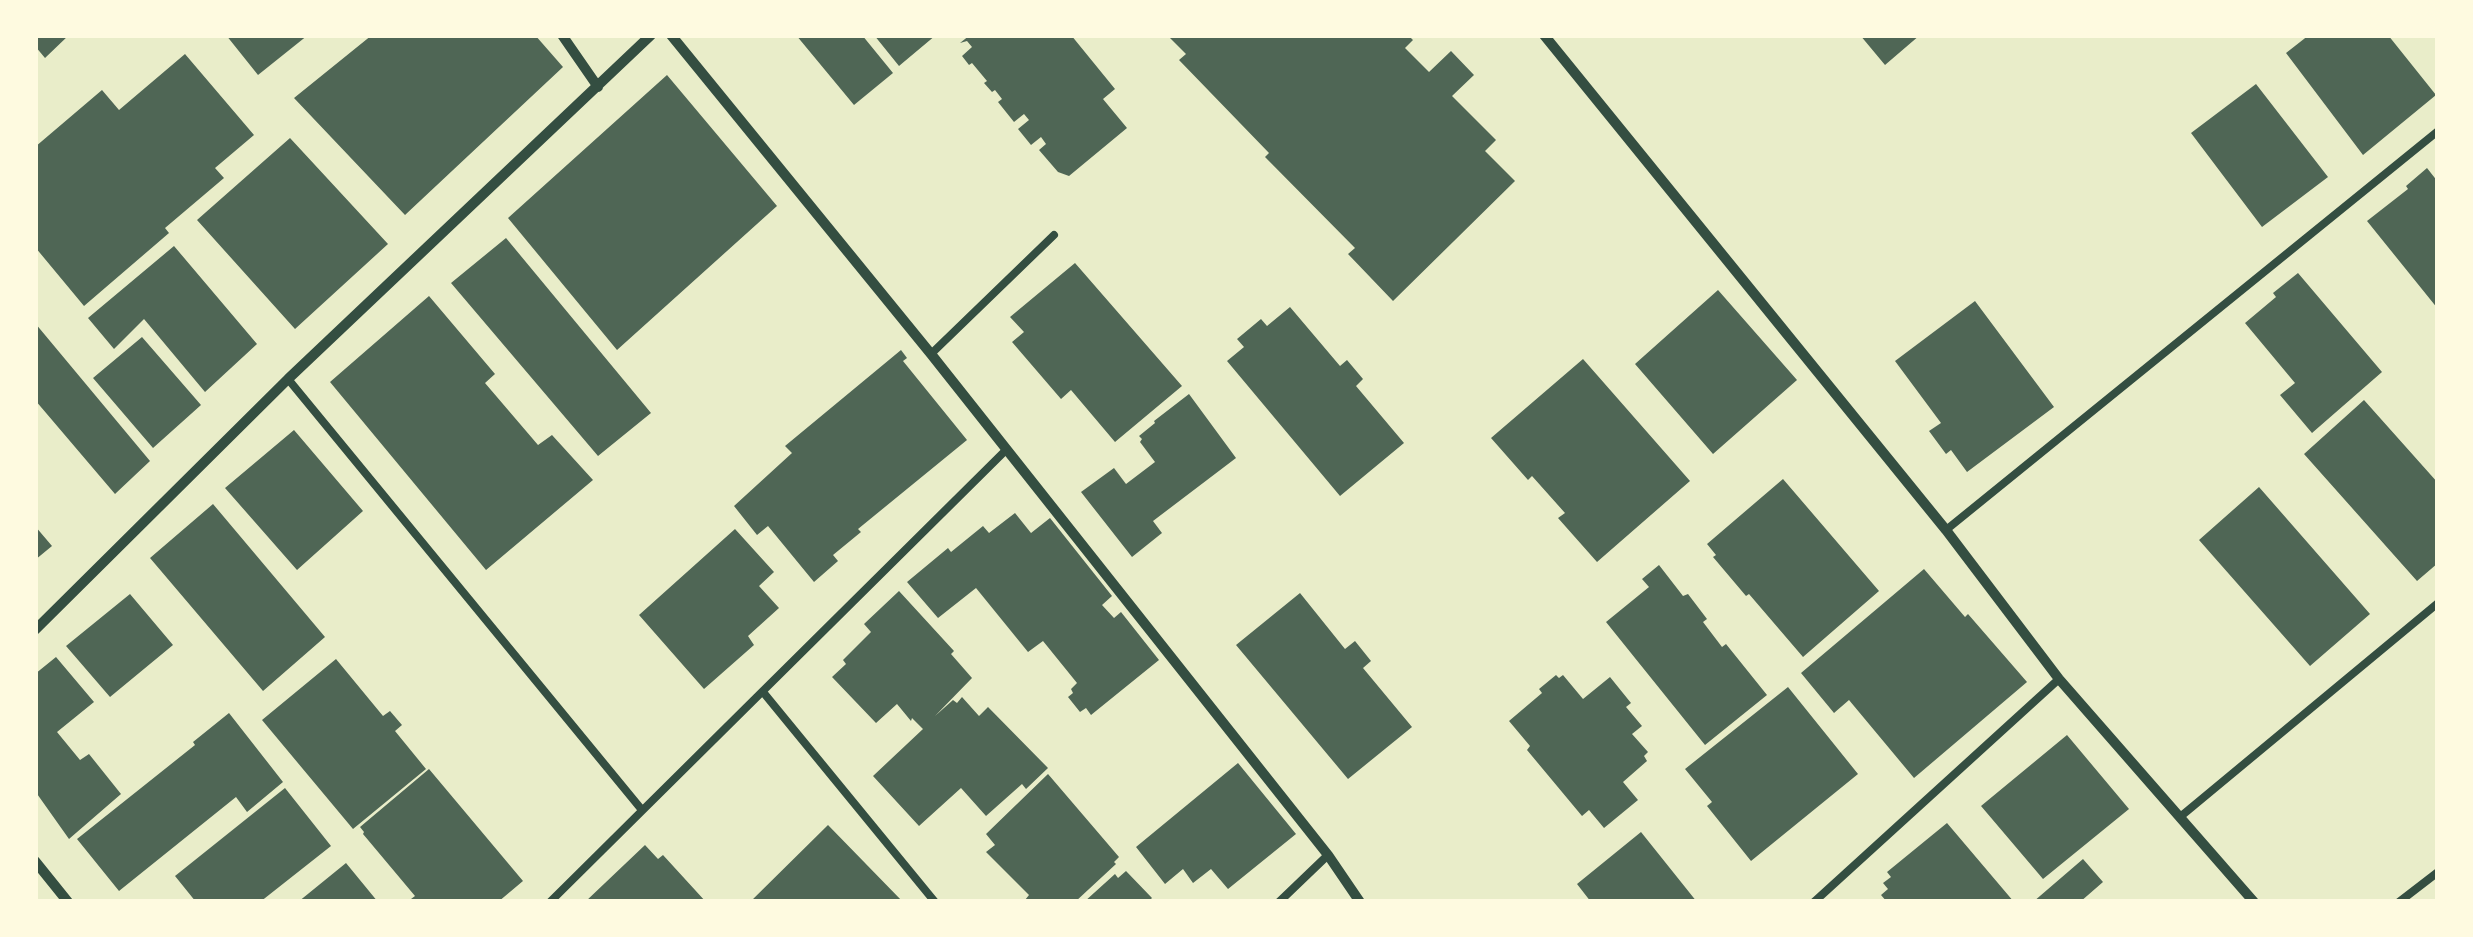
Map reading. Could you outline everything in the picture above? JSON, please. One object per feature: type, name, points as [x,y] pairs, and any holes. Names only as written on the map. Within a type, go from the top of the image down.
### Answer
[{"type":"street","points":[[562,35],[598,86]]},
{"type":"street","points":[[35,630],[288,379],[651,35]]},
{"type":"street","points":[[671,35],[931,354],[1328,855],[1360,902]]},
{"type":"street","points":[[1544,35],[1946,530],[2059,679],[2254,902]]},
{"type":"street","points":[[35,861],[68,902]]},
{"type":"lane","points":[[1946,530],[2438,132]]},
{"type":"lane","points":[[931,354],[1054,235]]},
{"type":"lane","points":[[288,379],[642,810]]},
{"type":"lane","points":[[550,902],[1006,450]]},
{"type":"lane","points":[[2180,818],[2438,603]]},
{"type":"lane","points":[[1814,902],[2059,679]]},
{"type":"lane","points":[[762,692],[935,902]]},
{"type":"lane","points":[[1279,902],[1328,855]]},
{"type":"lane","points":[[2400,902],[2438,872]]},
{"type":"building","points":[[35,35],[69,35],[45,58],[35,46]]},
{"type":"building","points":[[226,35],[308,35],[258,75]]},
{"type":"building","points":[[372,35],[535,35],[563,67],[405,215],[294,98]]},
{"type":"building","points":[[796,35],[862,35],[893,73],[854,105]]},
{"type":"building","points":[[874,35],[936,35],[899,66]]},
{"type":"building","points":[[970,35],[1071,35],[1115,89],[1103,99],[1127,128],[1069,176],[1058,172],[1039,150],[1046,144],[1041,137],[1031,145],[1018,129],[1029,120],[1024,114],[1014,122],[998,102],[1002,99],[995,90],[992,92],[972,63],[969,65],[962,56],[972,47],[967,41],[960,43]]},
{"type":"building","points":[[1167,35],[1408,35],[1413,40],[1405,48],[1429,72],[1451,51],[1474,75],[1452,96],[1496,140],[1485,151],[1515,181],[1393,301],[1348,254],[1355,248],[1265,157],[1269,153],[1179,60],[1186,54]]},
{"type":"building","points":[[1860,35],[1920,35],[1885,65]]},
{"type":"building","points":[[2309,35],[2388,35],[2436,95],[2363,155],[2286,53]]},
{"type":"building","points":[[185,54],[254,135],[215,168],[224,178],[165,228],[169,233],[84,306],[35,247],[35,147],[102,90],[119,110]]},
{"type":"building","points":[[667,75],[777,206],[617,350],[508,218]]},
{"type":"building","points":[[2256,84],[2328,177],[2262,227],[2191,133]]},
{"type":"building","points":[[290,138],[388,244],[295,329],[197,220]]},
{"type":"building","points":[[2427,168],[2438,182],[2438,309],[2367,221],[2408,189],[2406,186]]},
{"type":"building","points":[[506,238],[651,413],[598,456],[451,283]]},
{"type":"building","points":[[174,246],[257,344],[205,392],[144,319],[114,349],[88,318]]},
{"type":"building","points":[[1075,263],[1182,386],[1115,442],[1071,390],[1061,399],[1012,342],[1024,332],[1010,317]]},
{"type":"building","points":[[2298,273],[2382,372],[2312,433],[2280,395],[2295,383],[2245,323]]},
{"type":"building","points":[[1718,290],[1797,380],[1713,454],[1635,364]]},
{"type":"building","points":[[429,296],[495,374],[485,383],[538,445],[552,435],[593,480],[486,570],[330,382]]},
{"type":"building","points":[[1975,301],[2054,407],[1967,472],[1951,450],[1946,454],[1929,431],[1941,423],[1895,361]]},
{"type":"building","points":[[1290,307],[1340,366],[1347,360],[1363,379],[1356,386],[1404,443],[1340,496],[1227,361],[1244,347],[1237,339],[1261,319],[1267,326]]},
{"type":"building","points":[[35,323],[150,461],[115,494],[35,400]]},
{"type":"building","points":[[142,337],[201,405],[153,448],[93,378]]},
{"type":"building","points":[[901,350],[907,358],[903,361],[967,440],[858,529],[861,532],[833,555],[838,561],[814,582],[768,526],[757,535],[734,506],[792,453],[785,446]]},
{"type":"building","points":[[1583,359],[1690,481],[1597,562],[1558,518],[1565,513],[1532,476],[1528,480],[1491,438]]},
{"type":"building","points":[[1189,394],[1236,458],[1153,521],[1162,533],[1132,557],[1081,492],[1114,468],[1126,484],[1155,462],[1139,436]]},
{"type":"building","points":[[2364,400],[2438,483],[2438,563],[2417,581],[2304,454]]},
{"type":"building","points":[[294,430],[363,511],[297,570],[225,488]]},
{"type":"building","points":[[1783,479],[1879,591],[1803,657],[1749,594],[1746,596],[1707,544]]},
{"type":"building","points":[[2259,487],[2370,614],[2310,666],[2199,540]]},
{"type":"building","points":[[213,504],[325,637],[263,691],[150,558]]},
{"type":"building","points":[[1015,513],[1031,533],[1050,518],[1112,596],[1102,605],[1114,618],[1121,612],[1159,660],[1091,715],[1086,708],[1080,712],[1068,697],[1077,683],[1043,641],[1028,652],[976,588],[938,618],[907,582],[948,548],[951,552],[983,526],[989,533]]},
{"type":"building","points":[[35,526],[52,546],[35,560]]},
{"type":"building","points":[[735,529],[774,572],[759,586],[779,608],[748,636],[754,645],[704,689],[639,615]]},
{"type":"building","points":[[1659,565],[1683,596],[1688,594],[1722,647],[1726,644],[1767,695],[1705,745],[1606,622],[1649,587],[1642,579]]},
{"type":"building","points":[[1924,569],[2027,682],[1914,778],[1849,700],[1834,713],[1801,673]]},
{"type":"building","points":[[899,591],[954,651],[951,654],[972,678],[935,716],[962,697],[979,716],[988,707],[1048,768],[1026,789],[1022,784],[986,816],[961,788],[919,826],[873,776],[923,729],[897,704],[876,723],[832,677],[871,632],[864,624]]},
{"type":"building","points":[[1300,593],[1345,649],[1355,641],[1371,661],[1363,668],[1412,727],[1348,779],[1236,645]]},
{"type":"building","points":[[130,594],[173,645],[110,697],[66,646]]},
{"type":"building","points":[[56,657],[94,702],[57,732],[80,760],[89,754],[121,794],[69,839],[35,791],[35,674]]},
{"type":"building","points":[[336,659],[383,716],[390,711],[402,725],[395,731],[426,769],[353,829],[262,720]]},
{"type":"building","points":[[1556,675],[1563,675],[1583,699],[1610,677],[1631,703],[1626,707],[1642,726],[1632,734],[1648,752],[1644,756],[1647,761],[1623,782],[1638,800],[1604,828],[1589,810],[1582,816],[1527,750],[1530,746],[1509,721],[1542,693],[1539,689]]},
{"type":"building","points":[[1788,687],[1858,774],[1751,861],[1707,806],[1712,802],[1685,769]]},
{"type":"building","points":[[229,713],[283,782],[247,812],[236,797],[119,891],[77,839]]},
{"type":"building","points":[[2067,735],[2129,809],[2043,879],[1981,806]]},
{"type":"building","points":[[1238,763],[1296,834],[1228,889],[1211,869],[1193,883],[1183,869],[1165,884],[1136,847]]},
{"type":"building","points":[[429,769],[523,881],[498,902],[414,902],[411,899],[415,896],[363,834],[360,827]]},
{"type":"building","points":[[1048,774],[1119,857],[1075,902],[1027,902],[1029,895],[986,852],[995,845],[986,834]]},
{"type":"building","points":[[285,788],[331,846],[260,902],[196,902],[175,876]]},
{"type":"building","points":[[1947,823],[2014,902],[1887,902],[1881,895],[1888,889],[1883,883],[1891,877],[1887,872]]},
{"type":"building","points":[[828,825],[903,902],[750,902]]},
{"type":"building","points":[[1641,832],[1697,902],[1591,902],[1577,884]]},
{"type":"building","points":[[645,845],[658,859],[663,855],[706,902],[585,902]]},
{"type":"building","points":[[2083,859],[2103,882],[2080,902],[2033,902]]},
{"type":"building","points":[[346,863],[378,902],[298,902]]},
{"type":"building","points":[[1126,871],[1152,898],[1148,902],[1084,902],[1115,874],[1118,878]]}]
